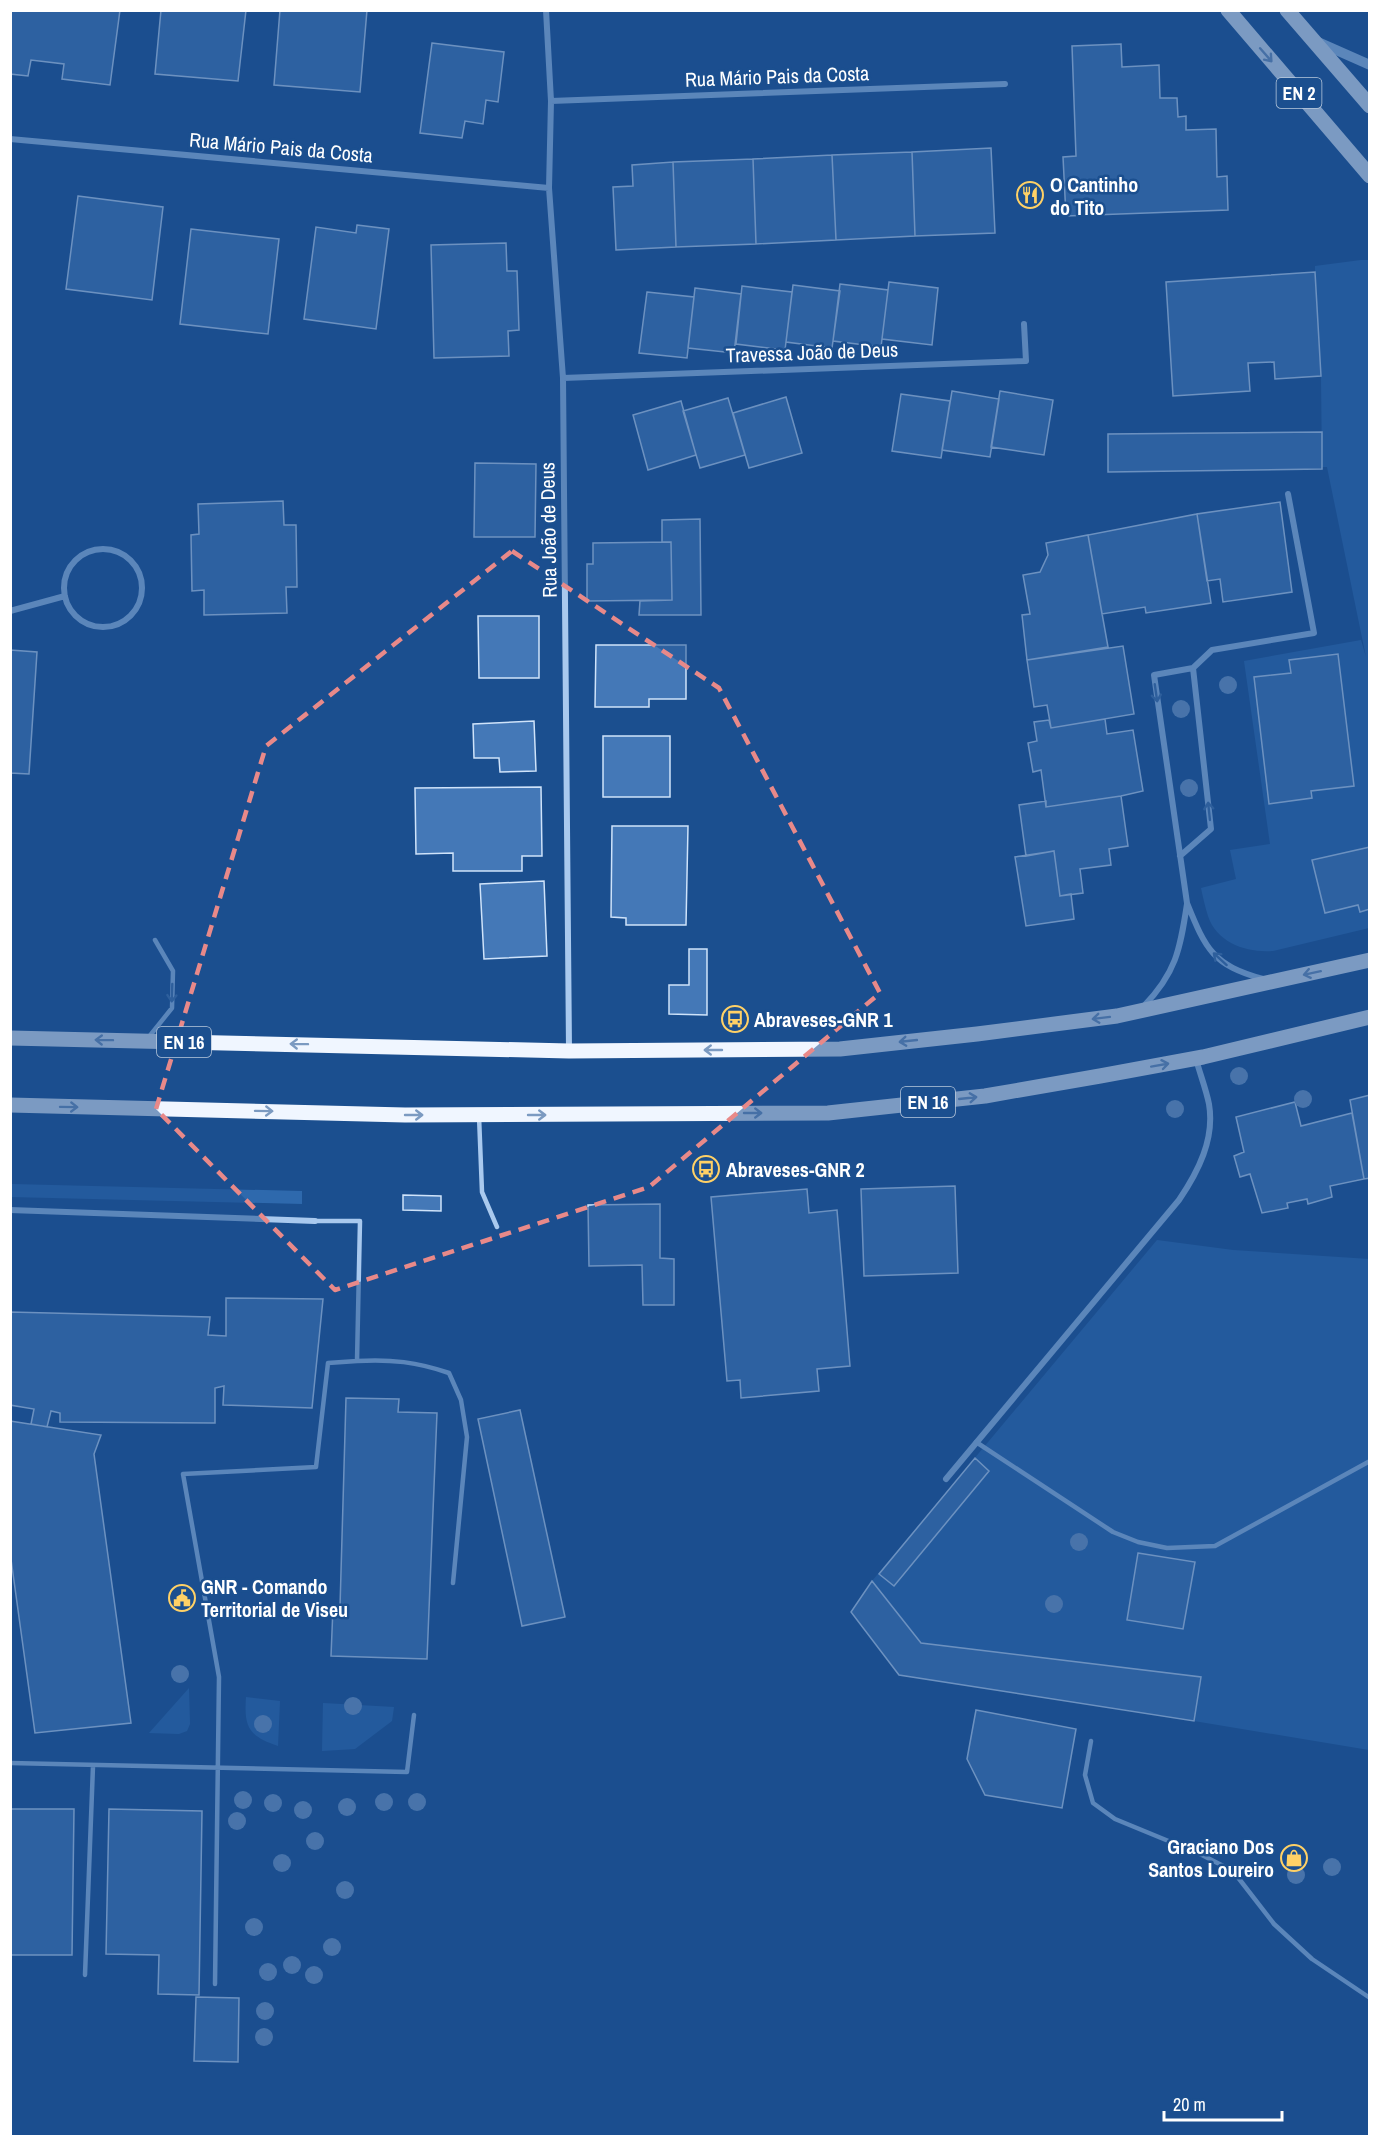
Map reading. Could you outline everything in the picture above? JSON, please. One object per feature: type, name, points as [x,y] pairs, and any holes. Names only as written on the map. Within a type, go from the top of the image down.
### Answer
[{"type":"main road","name":"EN 2","points":[[1228,10],[1370,176]]},
{"type":"main road","name":"EN 2","points":[[1287,10],[1370,106]]},
{"type":"main road","name":"EN 16","points":[[10,1038],[569,1051],[840,1048],[977,1034],[1138,1012],[1370,960]]},
{"type":"main road","name":"EN 16","points":[[10,1105],[396,1115],[828,1113],[985,1096],[1196,1058],[1370,1017]]},
{"type":"street","name":"Rua João de Deus","points":[[546,10],[550,100],[549,188],[562,378],[569,1051]]},
{"type":"street","points":[[1312,40],[1370,65]]},
{"type":"street","name":"Rua Mário Pais da Costa","points":[[550,100],[1005,84]]},
{"type":"street","name":"Rua Mário Pais da Costa","points":[[10,139],[549,188]]},
{"type":"street","name":"Travessa João de Deus","points":[[562,378],[1026,360],[1024,324]]},
{"type":"street","points":[[1273,981],[1229,967],[1216,958],[1201,938],[1187,903],[1154,675],[1193,668],[1212,650],[1314,633],[1288,494]]},
{"type":"street","points":[[109,549],[126,557],[138,571],[142,583],[142,596],[137,608],[117,625],[104,627],[90,625],[78,618],[70,608],[65,596],[64,584],[75,561],[97,550],[109,549]]},
{"type":"street","points":[[10,611],[65,596]]},
{"type":"street","points":[[1180,856],[1210,829],[1193,668]]},
{"type":"street","points":[[1138,1012],[1160,989],[1173,967],[1187,903]]},
{"type":"street","points":[[945,1479],[1179,1200],[1197,1173],[1208,1139],[1209,1106],[1196,1058]]},
{"type":"street","points":[[10,1210],[315,1221]]},
{"type":"lane","points":[[145,1041],[172,1008],[173,971],[155,940]]},
{"type":"lane","points":[[479,1115],[482,1192],[497,1227]]},
{"type":"lane","points":[[315,1221],[360,1221],[357,1361]]},
{"type":"lane","points":[[215,1984],[219,1677],[183,1474],[316,1467],[328,1363],[380,1360],[422,1364],[449,1373],[461,1400],[467,1437],[453,1583]]},
{"type":"lane","points":[[976,1442],[1113,1532],[1138,1542],[1167,1548],[1215,1546],[1370,1461]]},
{"type":"lane","points":[[10,1763],[407,1772],[414,1715]]},
{"type":"lane","points":[[1090,1741],[1084,1775],[1094,1803],[1115,1819],[1200,1854],[1233,1871],[1274,1924],[1312,1959],[1370,1998]]},
{"type":"lane","points":[[85,1975],[93,1766]]},
{"type":"highlighted area","points":[[512,551],[719,688],[880,993],[649,1187],[335,1290],[156,1109],[266,746]]},
{"type":"shaded area","points":[[1369,260],[1369,928],[1273,951],[1253,950],[1234,944],[1218,933],[1208,916],[1201,888],[1236,879],[1230,850],[1270,844],[1244,661],[1361,640],[1366,657],[1327,467],[1322,467],[1321,376],[1315,272],[1315,266]]},
{"type":"shaded area","points":[[11,1184],[302,1191],[302,1204],[11,1197]]},
{"type":"shaded area","points":[[1157,1240],[1233,1250],[1369,1259],[1369,1750],[1194,1721],[1201,1677],[921,1643],[872,1581]]},
{"type":"shaded area","points":[[189,1688],[190,1724],[187,1731],[179,1734],[149,1733]]},
{"type":"shaded area","points":[[246,1697],[280,1701],[278,1746],[260,1738],[250,1729],[246,1716]]},
{"type":"shaded area","points":[[323,1703],[394,1707],[392,1721],[355,1749],[322,1751]]},
{"type":"building","points":[[10,10],[120,10],[110,85],[62,79],[64,64],[31,60],[28,76],[10,74]]},
{"type":"building","points":[[161,10],[246,10],[238,81],[155,74]]},
{"type":"building","points":[[280,10],[367,10],[360,92],[274,85]]},
{"type":"building","points":[[432,43],[504,52],[498,102],[486,100],[483,124],[465,121],[462,138],[420,133]]},
{"type":"building","points":[[1121,44],[1122,67],[1159,65],[1160,98],[1177,98],[1178,117],[1186,116],[1186,130],[1216,129],[1217,177],[1227,176],[1228,210],[1066,216],[1063,157],[1076,156],[1072,46]]},
{"type":"building","points":[[991,148],[995,233],[915,236],[912,152]]},
{"type":"building","points":[[912,152],[915,236],[836,240],[832,155]]},
{"type":"building","points":[[832,155],[836,240],[756,244],[753,159]]},
{"type":"building","points":[[753,159],[756,244],[676,247],[673,162]]},
{"type":"building","points":[[673,162],[676,247],[616,250],[613,187],[633,186],[632,165]]},
{"type":"building","points":[[78,196],[163,207],[152,300],[66,289]]},
{"type":"building","points":[[357,225],[389,229],[376,329],[304,319],[316,227],[356,233]]},
{"type":"building","points":[[191,229],[279,239],[268,334],[180,324]]},
{"type":"building","points":[[506,243],[507,271],[517,271],[519,330],[508,331],[509,356],[434,358],[431,245]]},
{"type":"building","points":[[1315,272],[1321,376],[1275,379],[1274,362],[1248,363],[1250,391],[1173,396],[1166,282]]},
{"type":"building","points":[[889,282],[938,288],[932,345],[882,339]]},
{"type":"building","points":[[840,284],[888,290],[881,347],[833,341]]},
{"type":"building","points":[[793,285],[840,291],[832,348],[786,342]]},
{"type":"building","points":[[742,286],[792,292],[785,350],[736,344]]},
{"type":"building","points":[[695,288],[741,294],[734,353],[688,348]]},
{"type":"building","points":[[647,292],[694,297],[687,358],[639,353]]},
{"type":"building","points":[[952,391],[999,399],[990,457],[942,450]]},
{"type":"building","points":[[1000,391],[1053,400],[1044,455],[991,447]]},
{"type":"building","points":[[901,394],[950,401],[941,458],[892,451]]},
{"type":"building","points":[[786,397],[802,453],[749,468],[733,413]]},
{"type":"building","points":[[728,398],[745,455],[700,468],[683,411]]},
{"type":"building","points":[[681,401],[696,455],[648,470],[633,415]]},
{"type":"building","points":[[1322,432],[1322,469],[1108,472],[1108,434]]},
{"type":"building","points":[[475,463],[536,464],[535,537],[474,537]]},
{"type":"building","points":[[283,501],[284,525],[296,525],[297,587],[286,587],[287,613],[204,615],[204,590],[192,591],[191,535],[199,534],[198,504]]},
{"type":"building","points":[[1280,502],[1292,592],[1223,602],[1220,579],[1207,581],[1197,514]]},
{"type":"building","points":[[1197,514],[1211,603],[1146,613],[1145,607],[1102,614],[1088,535]]},
{"type":"building","points":[[700,519],[701,615],[639,615],[640,601],[672,600],[671,542],[662,542],[662,520]]},
{"type":"building","points":[[1088,535],[1108,647],[1027,660],[1022,615],[1030,614],[1023,575],[1040,572],[1048,555],[1046,543]]},
{"type":"building","points":[[671,542],[672,600],[587,601],[587,564],[593,564],[593,543]]},
{"type":"building","points":[[478,616],[539,616],[539,678],[479,678]]},
{"type":"building","points":[[596,645],[686,645],[686,699],[649,699],[649,707],[595,707]]},
{"type":"building","points":[[1123,646],[1134,714],[1051,728],[1047,705],[1034,707],[1027,660]]},
{"type":"building","points":[[10,650],[37,652],[29,774],[10,773]]},
{"type":"building","points":[[1338,654],[1354,786],[1311,791],[1312,798],[1269,804],[1254,677],[1291,673],[1289,660]]},
{"type":"building","points":[[1105,719],[1107,734],[1133,730],[1143,791],[1046,807],[1041,770],[1033,772],[1028,743],[1037,741],[1034,722],[1049,720],[1051,728]]},
{"type":"building","points":[[534,721],[536,771],[500,772],[499,758],[474,758],[473,724]]},
{"type":"building","points":[[603,736],[670,736],[670,797],[603,797]]},
{"type":"building","points":[[541,787],[542,856],[522,856],[522,871],[453,871],[453,853],[416,854],[415,788]]},
{"type":"building","points":[[1121,796],[1128,846],[1109,849],[1111,865],[1080,869],[1083,893],[1060,896],[1054,851],[1026,856],[1019,805],[1046,801],[1046,807]]},
{"type":"building","points":[[612,826],[688,826],[686,925],[626,925],[626,918],[611,917]]},
{"type":"building","points":[[1370,847],[1370,909],[1360,912],[1358,905],[1325,913],[1312,860]]},
{"type":"building","points":[[1054,851],[1060,896],[1071,894],[1074,919],[1026,926],[1015,857]]},
{"type":"building","points":[[544,881],[547,956],[484,959],[480,884]]},
{"type":"building","points":[[689,949],[707,949],[707,1015],[669,1014],[669,985],[689,985]]},
{"type":"building","points":[[1370,1095],[1370,1178],[1364,1179],[1350,1100]]},
{"type":"building","points":[[1295,1102],[1301,1126],[1352,1113],[1364,1179],[1330,1186],[1332,1197],[1308,1204],[1307,1199],[1287,1203],[1288,1208],[1262,1213],[1250,1174],[1240,1177],[1234,1156],[1244,1152],[1236,1117]]},
{"type":"building","points":[[955,1186],[958,1273],[864,1276],[861,1189]]},
{"type":"building","points":[[807,1189],[809,1213],[837,1210],[850,1366],[817,1369],[819,1391],[741,1398],[740,1380],[727,1381],[711,1197]]},
{"type":"building","points":[[403,1195],[441,1196],[441,1211],[403,1210]]},
{"type":"building","points":[[660,1204],[660,1258],[674,1259],[674,1305],[643,1305],[642,1265],[589,1266],[588,1205]]},
{"type":"building","points":[[226,1298],[323,1299],[312,1408],[223,1405],[224,1386],[215,1388],[215,1423],[60,1422],[60,1413],[51,1411],[47,1427],[31,1424],[34,1409],[10,1405],[10,1312],[210,1317],[208,1335],[226,1336]]},
{"type":"building","points":[[346,1398],[399,1399],[398,1412],[437,1413],[427,1659],[331,1656],[333,1607],[340,1607]]},
{"type":"building","points":[[520,1410],[565,1617],[522,1626],[478,1419]]},
{"type":"building","points":[[10,1421],[101,1435],[94,1454],[131,1723],[35,1733],[10,1552]]},
{"type":"building","points":[[975,1458],[989,1471],[894,1586],[879,1574]]},
{"type":"building","points":[[1138,1553],[1195,1562],[1183,1629],[1127,1620]]},
{"type":"building","points":[[872,1581],[921,1643],[1201,1677],[1194,1721],[899,1675],[851,1612]]},
{"type":"building","points":[[976,1710],[1076,1729],[1062,1808],[985,1795],[967,1759]]},
{"type":"building","points":[[10,1809],[74,1809],[72,1955],[10,1955]]},
{"type":"building","points":[[109,1809],[202,1811],[199,1995],[158,1994],[159,1955],[106,1954]]},
{"type":"building","points":[[196,1997],[239,1998],[238,2062],[194,2061]]},
{"type":"place","name":"O Cantinho do Tito","points":[[1030,195]]},
{"type":"place","name":"Abraveses-GNR 1","points":[[735,1019]]},
{"type":"place","name":"Abraveses-GNR 2","points":[[706,1169]]},
{"type":"place","name":"GNR - Comando Territorial de Viseu","points":[[182,1598]]},
{"type":"place","name":"Graciano Dos Santos Loureiro","points":[[1294,1858]]}]
